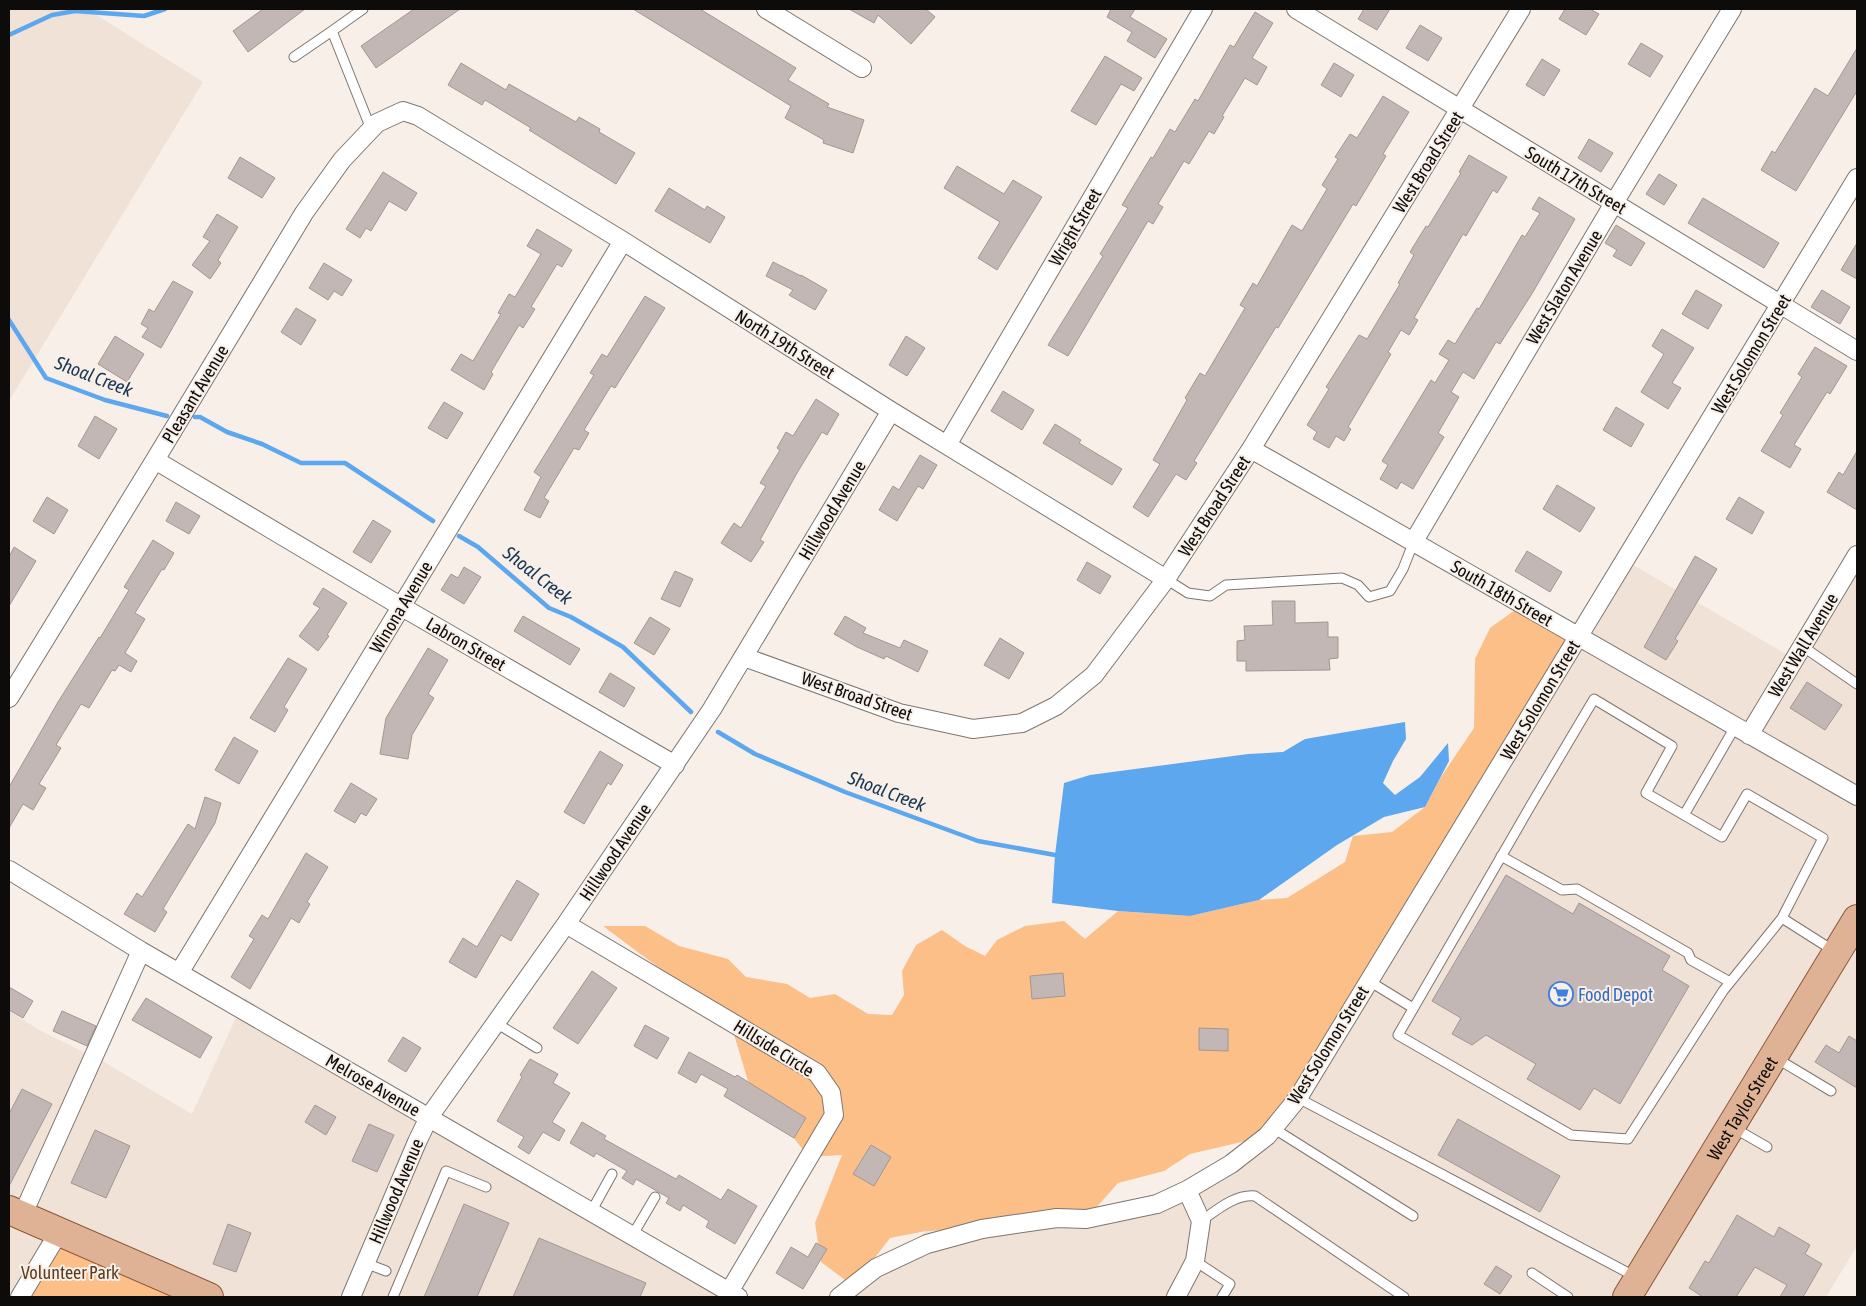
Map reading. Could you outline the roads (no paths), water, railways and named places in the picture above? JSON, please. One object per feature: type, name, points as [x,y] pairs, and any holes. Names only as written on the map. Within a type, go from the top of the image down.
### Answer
[{"type":"main road","name":"West Taylor Street","points":[[1634,1291],[1731,1126],[1843,947],[1857,919]]},
{"type":"main road","points":[[15,1213],[208,1297]]},
{"type":"street","points":[[766,9],[862,68]]},
{"type":"street","name":"Wright Street","points":[[947,445],[1203,9]]},
{"type":"street","name":"South 17th Street","points":[[1296,9],[1857,351]]},
{"type":"street","name":"West Broad Street","points":[[744,658],[899,713],[973,730],[1022,723],[1056,706],[1094,675],[1166,579],[1251,448],[1521,9]]},
{"type":"street","name":"West Slaton Avenue","points":[[1414,542],[1614,203],[1732,9]]},
{"type":"street","name":"North 19th Street","points":[[403,111],[418,116],[623,241],[891,411],[1166,579]]},
{"type":"street","name":"Pleasant Avenue","points":[[9,698],[304,213],[342,160],[371,129],[377,123],[403,111]]},
{"type":"street","name":"West Solomon Street","points":[[839,1297],[876,1268],[927,1244],[982,1229],[1056,1218],[1086,1218],[1157,1204],[1187,1190],[1231,1164],[1267,1136],[1298,1098],[1857,178]]},
{"type":"street","name":"Winona Avenue","points":[[179,973],[623,241]]},
{"type":"street","name":"Hillwood Avenue","points":[[351,1297],[429,1117],[566,924],[675,765],[744,658],[891,411]]},
{"type":"street","name":"South 18th Street","points":[[1251,448],[1857,796]]},
{"type":"street","name":"Labron Street","points":[[155,460],[402,607],[675,765]]},
{"type":"street","name":"West Wall Avenue","points":[[1742,731],[1802,646],[1857,555]]},
{"type":"street","name":"Melrose Avenue","points":[[9,870],[179,973],[733,1294]]},
{"type":"street","name":"Hillside Circle","points":[[566,924],[817,1073],[831,1093],[834,1115],[733,1294]]},
{"type":"street","points":[[15,1213],[142,951]]},
{"type":"street","points":[[1178,1296],[1195,1261],[1201,1220],[1187,1190]]},
{"type":"street","points":[[20,1297],[59,1232]]},
{"type":"lane","points":[[294,58],[363,9]]},
{"type":"lane","points":[[332,31],[371,129]]},
{"type":"lane","points":[[1166,579],[1188,593],[1210,596],[1226,586],[1342,578],[1358,585],[1369,597],[1390,591],[1403,570],[1414,542]]},
{"type":"lane","points":[[1802,646],[1857,684]]},
{"type":"lane","points":[[1594,699],[1672,746],[1646,793],[1722,837],[1747,794],[1823,838],[1782,918],[1730,982],[1628,1139],[1571,1135],[1398,1035],[1501,856],[1594,699]]},
{"type":"lane","points":[[1684,815],[1742,731]]},
{"type":"lane","points":[[1501,856],[1562,890],[1577,889],[1688,953],[1691,960],[1730,982]]},
{"type":"lane","points":[[1782,918],[1843,947]]},
{"type":"lane","points":[[1369,981],[1413,1008]]},
{"type":"lane","points":[[496,1023],[537,1048]]},
{"type":"lane","points":[[1774,1056],[1831,1091]]},
{"type":"lane","points":[[1298,1098],[1634,1291]]},
{"type":"lane","points":[[1731,1126],[1767,1147]]},
{"type":"lane","points":[[1273,1128],[1413,1216]]},
{"type":"lane","points":[[393,1297],[446,1171],[486,1187]]},
{"type":"lane","points":[[591,1212],[612,1174]]},
{"type":"lane","points":[[1201,1220],[1227,1203],[1245,1195],[1255,1196],[1404,1297]]},
{"type":"lane","points":[[632,1236],[655,1197]]},
{"type":"lane","points":[[1195,1261],[1230,1284],[1222,1297]]},
{"type":"lane","points":[[366,1263],[386,1271]]},
{"type":"lane","points":[[1532,1273],[1568,1297]]},
{"type":"water","points":[[1405,722],[1406,739],[1383,783],[1395,795],[1420,777],[1448,743],[1449,761],[1425,807],[1384,817],[1337,845],[1259,900],[1190,916],[1118,911],[1052,903],[1055,855],[1064,783],[1090,775],[1248,754],[1283,752],[1305,739]]},
{"type":"waterway","points":[[9,35],[52,15],[75,11],[144,16],[165,9]]},
{"type":"waterway","name":"Shoal Creek","points":[[9,320],[46,378],[105,400],[167,416]]},
{"type":"waterway","name":"Shoal Creek","points":[[195,417],[200,417],[227,432],[262,444],[301,463],[345,463],[433,521]]},
{"type":"waterway","name":"Shoal Creek","points":[[459,536],[478,547],[549,608],[571,617],[623,647],[691,712]]},
{"type":"waterway","name":"Shoal Creek","points":[[718,732],[755,754],[845,792],[978,841],[1055,855]]},
{"type":"place","name":"Food Depot","points":[[1561,994]]},
{"type":"park label","name":"Volunteer Park","points":[[70,1272]]}]
